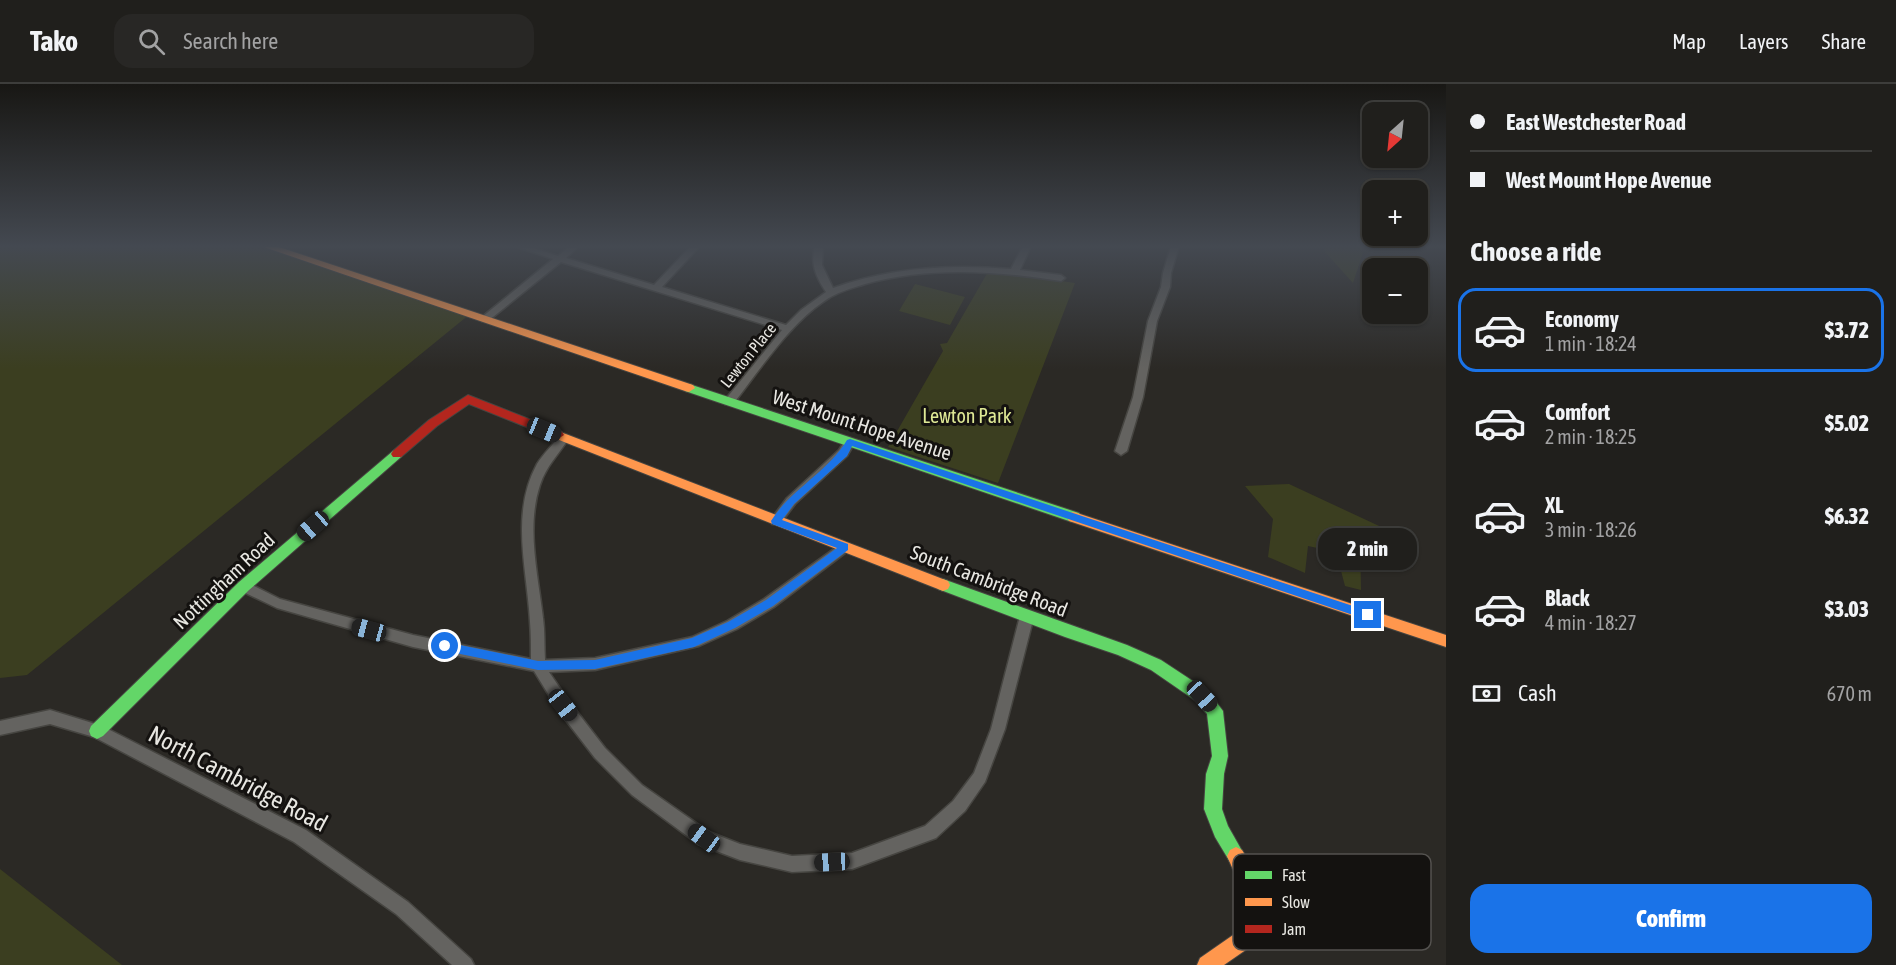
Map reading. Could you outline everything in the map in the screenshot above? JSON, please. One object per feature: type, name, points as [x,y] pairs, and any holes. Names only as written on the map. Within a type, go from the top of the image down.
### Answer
[{"type":"street","name":"West Mount Hope Avenue","points":[[389,287],[1446,641]]},
{"type":"street","points":[[484,319],[524,287]]},
{"type":"street","points":[[828,287],[831,292]]},
{"type":"street","name":"Lewton Place","points":[[729,402],[789,329],[809,309],[831,292],[847,287]]},
{"type":"street","points":[[1121,451],[1140,389],[1148,336],[1158,301],[1165,287]]},
{"type":"street","points":[[656,288],[789,329]]},
{"type":"street","name":"South Cambridge Road","points":[[468,399],[776,521],[1155,665],[1189,686],[1215,711],[1220,756],[1215,774],[1213,808],[1221,831],[1235,854]]},
{"type":"street","name":"Nottingham Road","points":[[97,731],[244,586],[433,423],[468,399]]},
{"type":"street","points":[[564,438],[543,464],[534,484],[528,508],[527,533],[537,622],[538,666],[563,705],[600,753],[637,790],[704,838],[740,852],[792,864],[852,861],[930,832],[959,806],[980,777],[998,729],[1027,616]]},
{"type":"street","points":[[776,521],[791,501],[843,453],[850,442]]},
{"type":"street","points":[[244,586],[277,603],[413,641],[538,666],[595,664],[694,642],[732,625],[769,603],[845,547]]},
{"type":"street","name":"North Cambridge Road","points":[[0,728],[50,717],[97,731],[300,836],[402,908],[465,965]]},
{"type":"street","name":"South Cambridge Road","points":[[1207,965],[1233,947]]},
{"type":"green space","points":[[0,287],[390,287],[470,314],[27,675],[0,678]]},
{"type":"green space","points":[[913,287],[927,287],[965,297],[950,325],[899,311]]},
{"type":"green space","name":"Lewton Park","points":[[979,287],[1073,287],[998,483],[888,447],[943,351],[940,344],[947,343]]},
{"type":"green space","points":[[1289,484],[1392,532],[1360,539],[1361,590],[1345,586],[1336,552],[1308,546],[1305,573],[1268,557],[1273,519],[1245,486]]},
{"type":"green space","points":[[0,869],[122,965],[0,965]]},
{"type":"traffic: fast","points":[[689,388],[1074,517]]},
{"type":"traffic: fast","points":[[97,731],[244,586],[397,454]]},
{"type":"traffic: fast","points":[[943,585],[1122,650],[1156,665],[1202,696],[1215,711],[1220,756],[1215,774],[1213,809],[1221,831],[1235,854]]},
{"type":"traffic: slow","points":[[388,287],[689,388]]},
{"type":"traffic: slow","points":[[558,435],[943,585]]},
{"type":"traffic: slow","points":[[1074,517],[1446,641]]},
{"type":"traffic: slow","points":[[1207,965],[1233,947]]},
{"type":"traffic: jam","points":[[397,454],[433,423],[468,399],[558,435]]},
{"type":"route","points":[[445,646],[538,666],[595,664],[694,642],[732,625],[769,603],[845,547],[776,521],[791,501],[843,453],[850,442],[1368,615]]}]
